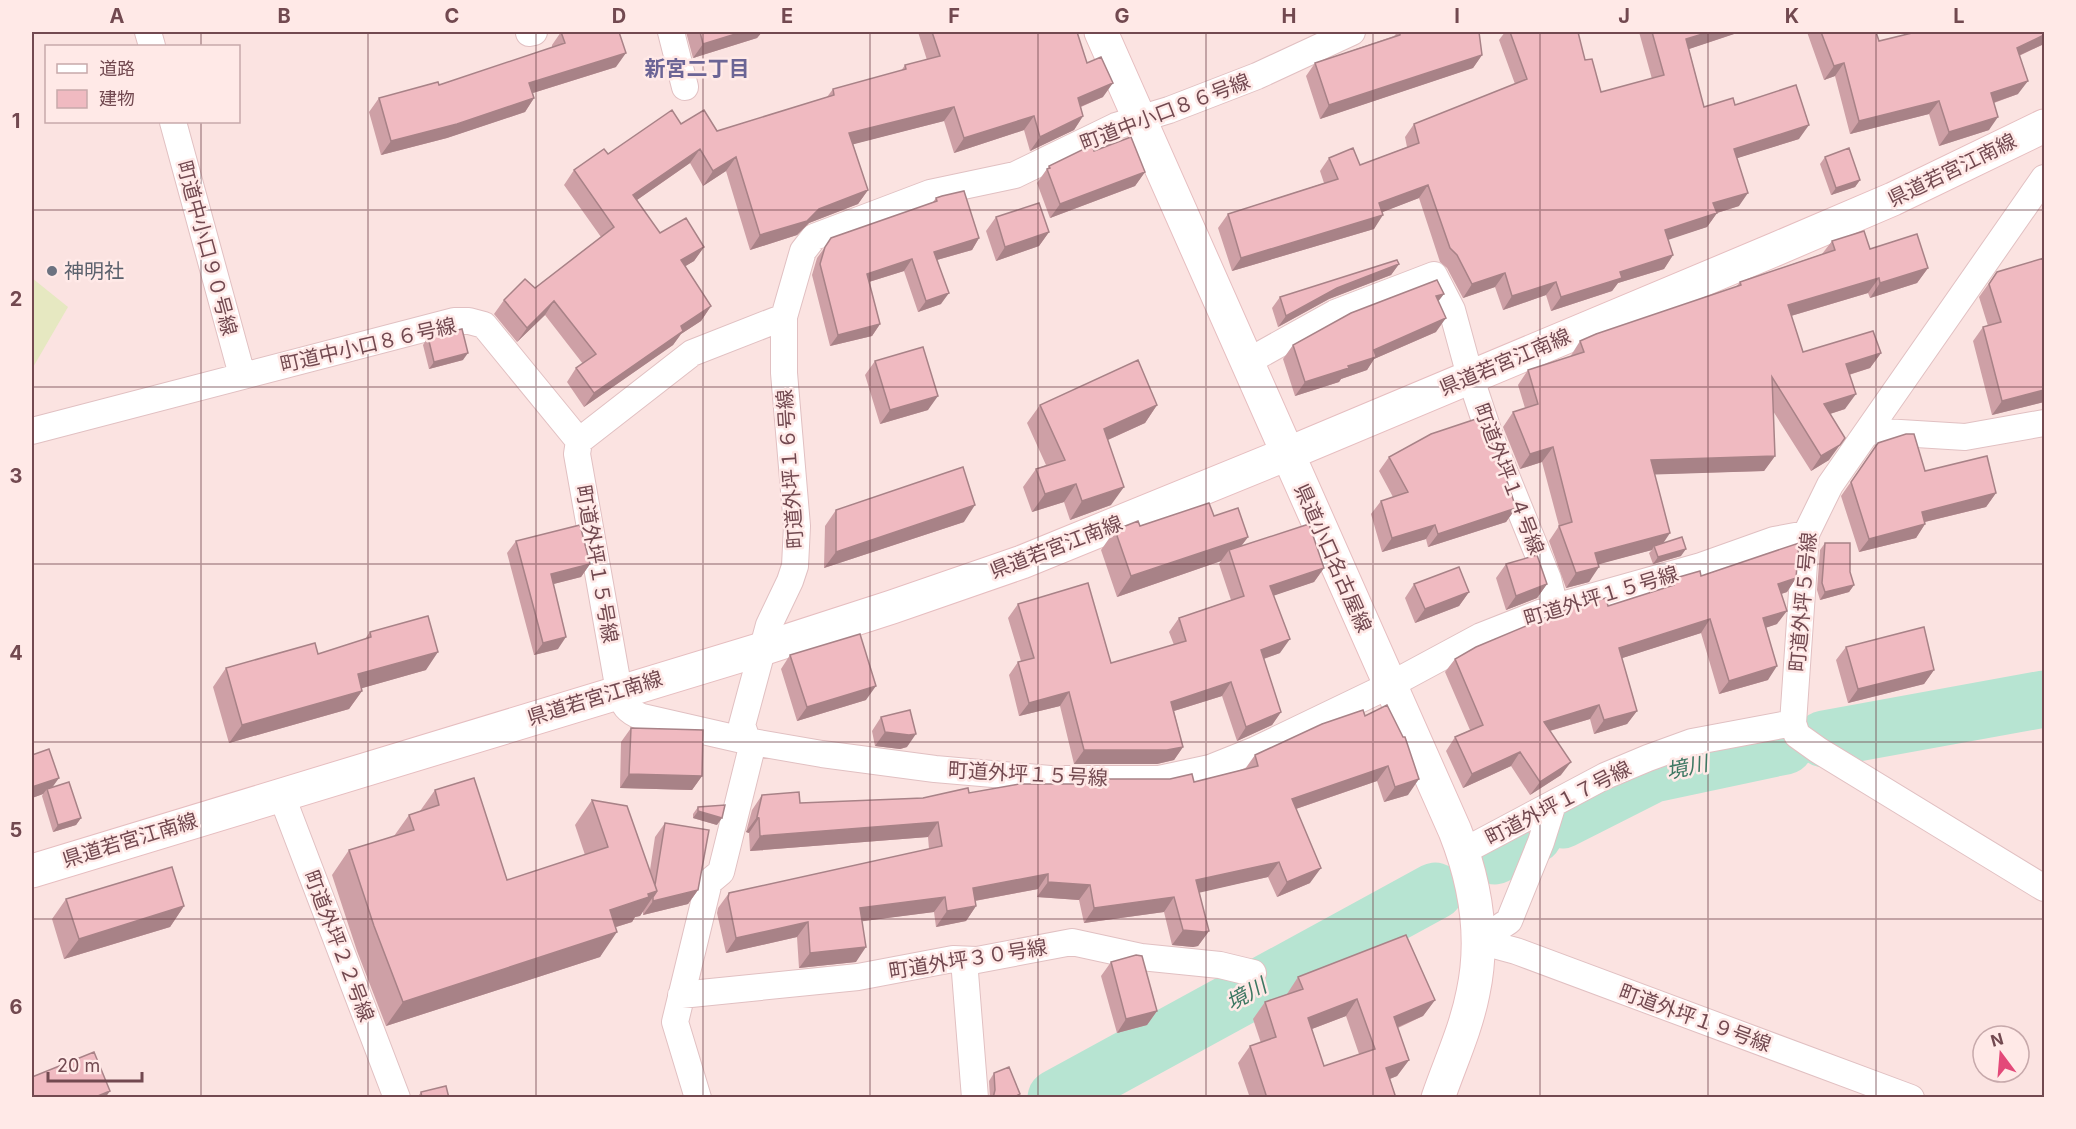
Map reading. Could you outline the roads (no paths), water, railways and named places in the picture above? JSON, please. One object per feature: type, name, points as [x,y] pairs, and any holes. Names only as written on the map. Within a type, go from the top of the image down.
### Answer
[{"type":"main road","name":"県道小口名古屋線","points":[[1101,32],[1468,865],[1476,899],[1479,941],[1477,967],[1471,1002],[1438,1098]]},
{"type":"main road","name":"県道若宮江南線","points":[[32,871],[892,608],[1022,562],[1287,454],[1893,199],[2044,126]]},
{"type":"street","points":[[670,32],[685,87]]},
{"type":"street","name":"町道中小口８６号線","points":[[784,317],[803,251],[814,237],[930,193],[1016,175],[1116,126],[1169,111],[1257,76],[1352,32]]},
{"type":"street","name":"町道中小口９０号線","points":[[173,123],[242,375]]},
{"type":"street","name":"町道外坪５号線","points":[[1795,729],[1806,534],[1830,485],[2044,178]]},
{"type":"street","name":"町道外坪１４号線","points":[[1247,362],[1335,313],[1434,275],[1452,310],[1470,376],[1490,436],[1548,579],[1555,606]]},
{"type":"street","points":[[579,441],[692,353],[784,317]]},
{"type":"street","name":"町道外坪１６号線","points":[[698,1098],[675,1022],[709,882],[721,872],[751,751],[742,725],[762,648],[769,625],[795,566],[797,526],[784,373],[784,317]]},
{"type":"street","name":"町道中小口８６号線","points":[[32,431],[454,321],[469,321],[484,326],[579,441]]},
{"type":"street","points":[[1868,431],[1965,437],[2044,423]]},
{"type":"street","name":"町道外坪１５号線","points":[[579,441],[577,454],[619,691],[622,704],[631,713],[747,741],[822,754],[935,769],[1050,779],[1159,779],[1210,768],[1255,750],[1390,685],[1481,636],[1555,606],[1701,566],[1774,540],[1806,534]]},
{"type":"street","points":[[1795,729],[1818,750],[2044,888]]},
{"type":"street","name":"町道外坪１７号線","points":[[1468,865],[1605,776],[1692,742],[1795,729]]},
{"type":"street","name":"町道外坪２２号線","points":[[281,794],[397,1098]]},
{"type":"street","points":[[1479,941],[1509,921],[1541,842],[1551,810]]},
{"type":"street","points":[[2015,869],[2044,864]]},
{"type":"street","name":"町道外坪１９号線","points":[[1479,941],[1516,951],[1911,1098]]},
{"type":"street","name":"町道外坪３０号線","points":[[681,995],[858,977],[953,958],[977,960],[1072,942],[1141,957],[1220,965],[1253,973]]},
{"type":"street","points":[[964,960],[975,1098]]},
{"type":"waterway","name":"境川","points":[[1824,739],[2044,699]]},
{"type":"waterway","name":"境川","points":[[1562,820],[1653,774],[1785,746]]},
{"type":"waterway","name":"境川","points":[[1495,856],[1534,835]]},
{"type":"waterway","name":"境川","points":[[1056,1098],[1435,891]]},
{"type":"place","name":"神明社","points":[[52,271]]},
{"type":"district","name":"新宮二丁目","points":[[697,68]]}]
